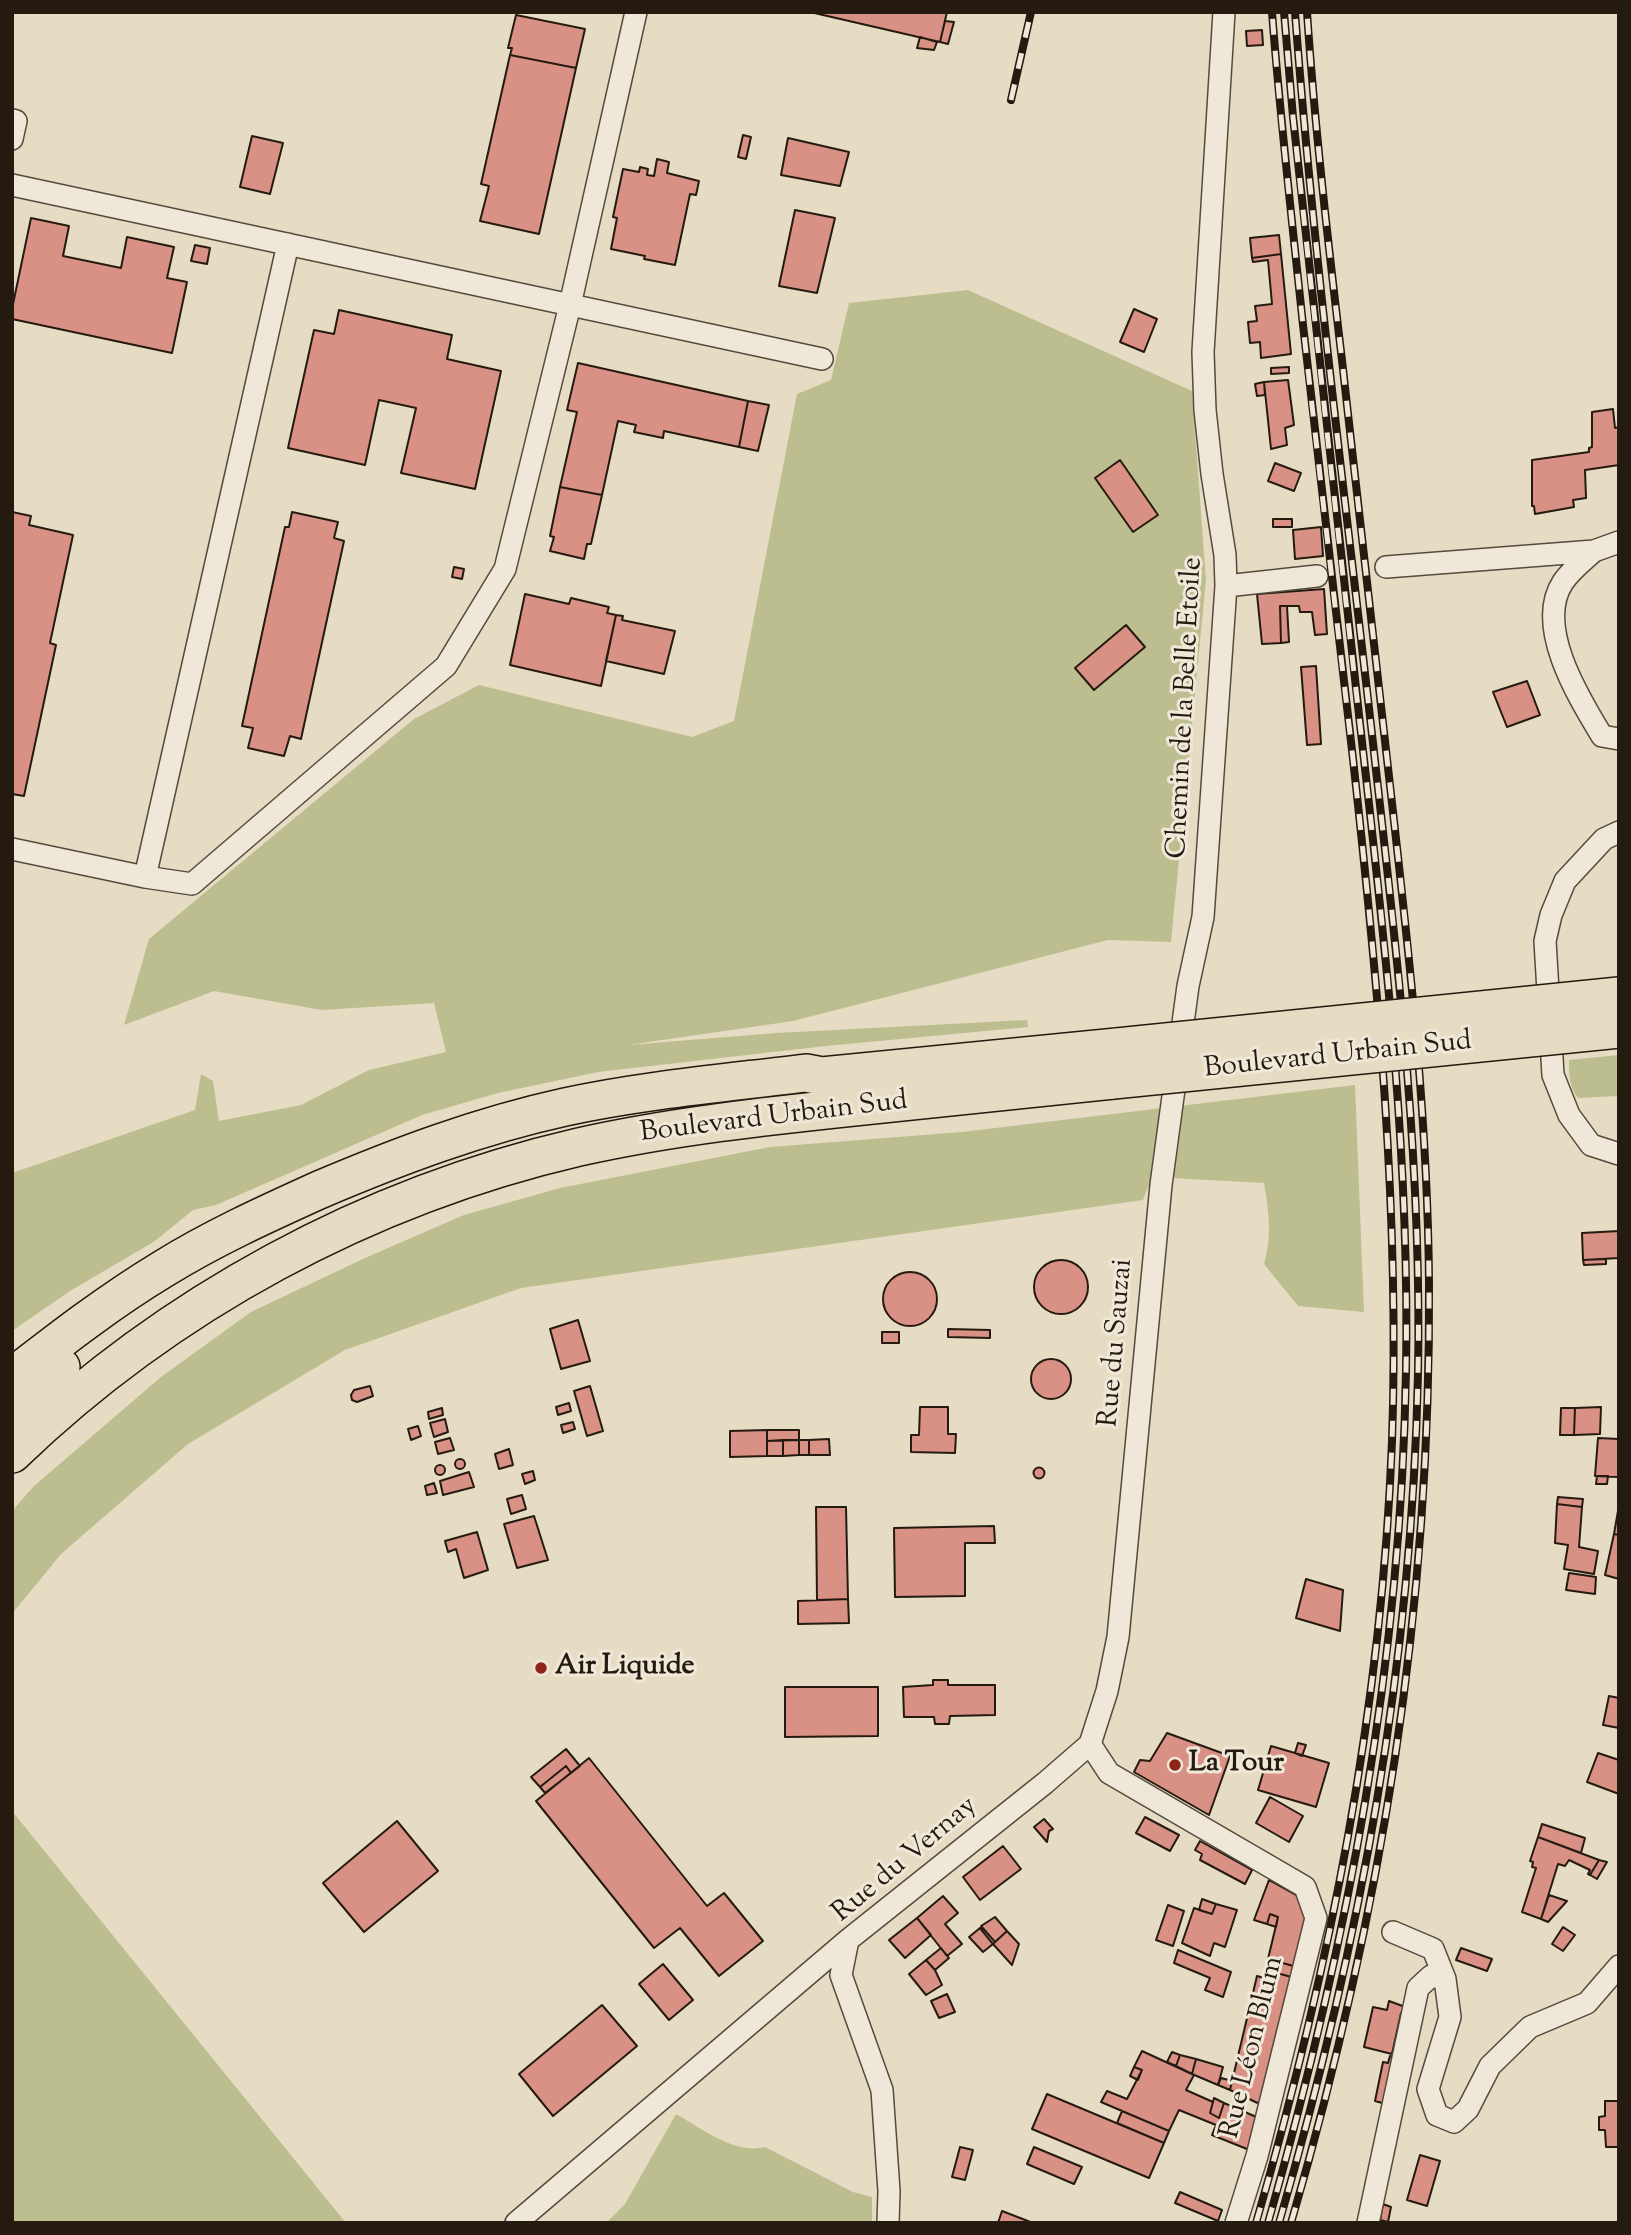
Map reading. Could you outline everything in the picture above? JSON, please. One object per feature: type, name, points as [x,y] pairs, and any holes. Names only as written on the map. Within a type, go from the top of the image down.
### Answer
[{"type":"highway","name":"Boulevard Urbain Sud","points":[[12,1454],[59,1409],[107,1370],[168,1327],[277,1261],[390,1208],[491,1172],[577,1148],[698,1125],[1115,1063],[1619,996]]},
{"type":"highway","name":"Boulevard Urbain Sud","points":[[821,1076],[1115,1063],[1619,1029]]},
{"type":"highway","points":[[12,1347],[101,1285],[218,1214],[317,1169],[434,1125],[538,1096],[665,1075],[796,1062],[821,1076]]},
{"type":"highway","points":[[12,1377],[111,1303],[162,1269],[218,1237],[275,1209],[417,1149],[520,1118],[603,1100],[667,1089],[806,1073],[821,1076]]},
{"type":"highway","points":[[12,1410],[93,1342],[167,1291],[259,1238],[370,1187],[481,1146],[569,1122],[671,1102],[807,1084],[821,1076]]},
{"type":"highway","points":[[12,1467],[59,1409]]},
{"type":"street","points":[[12,849],[192,884],[446,666],[505,569],[570,305],[636,12]]},
{"type":"street","name":"Chemin de la Belle Etoile","points":[[1198,947],[1204,906],[1226,586],[1225,555],[1205,410],[1203,352],[1224,12]]},
{"type":"street","points":[[12,120],[16,121],[12,139]]},
{"type":"street","points":[[12,185],[822,359]]},
{"type":"street","points":[[145,877],[288,244]]},
{"type":"street","points":[[1387,567],[1594,551],[1619,542]]},
{"type":"street","points":[[1594,551],[1563,582],[1552,614],[1557,645],[1579,699],[1602,736],[1619,739]]},
{"type":"street","points":[[1226,586],[1317,576]]},
{"type":"street","points":[[1619,832],[1604,839],[1565,880],[1551,915],[1545,941],[1553,1075],[1569,1115],[1591,1145],[1619,1154]]},
{"type":"street","name":"Rue du Sauzai","points":[[1090,1744],[1107,1691],[1118,1636],[1161,1185],[1188,986],[1198,947]]},
{"type":"street","name":"Rue Léon Blum","points":[[1090,1744],[1109,1773],[1305,1887],[1316,1917],[1256,2155],[1236,2223]]},
{"type":"street","name":"Rue du Vernay","points":[[888,2223],[890,2191],[882,2090],[841,1975],[848,1940],[1090,1744]]},
{"type":"street","points":[[1393,1933],[1433,1949],[1445,1979],[1450,2017],[1428,2089],[1437,2115],[1454,2122],[1468,2109],[1490,2066],[1530,2027],[1587,2003],[1619,1966]]},
{"type":"street","points":[[516,2223],[848,1940]]},
{"type":"street","points":[[1367,2223],[1418,1988],[1430,1976],[1445,1979]]},
{"type":"green space","points":[[968,290],[1192,391],[1206,580],[1171,942],[1108,940],[793,1021],[628,1045],[776,1033],[1027,1020],[1028,1027],[826,1046],[598,1072],[498,1093],[422,1115],[216,1205],[193,1210],[155,1241],[70,1291],[12,1331],[12,1173],[195,1110],[201,1074],[213,1081],[219,1121],[301,1105],[369,1070],[446,1052],[434,1003],[322,1010],[214,991],[124,1025],[149,939],[414,719],[479,685],[692,737],[734,721],[797,394],[831,380],[849,303]]},
{"type":"green space","points":[[1619,1055],[1619,1096],[1578,1098],[1571,1085],[1569,1060]]},
{"type":"green space","points":[[1355,1085],[1364,1312],[1298,1306],[1264,1264],[1269,1224],[1264,1183],[1152,1177],[1143,1200],[521,1288],[345,1350],[188,1444],[61,1554],[12,1614],[12,1511],[34,1486],[161,1377],[251,1312],[464,1215],[560,1188],[770,1147],[962,1132]]},
{"type":"green space","points":[[12,1811],[346,2223],[12,2223]]},
{"type":"green space","points":[[676,2114],[730,2144],[765,2147],[853,2192],[872,2197],[872,2223],[606,2223],[625,2204]]},
{"type":"building","points":[[810,12],[947,12],[940,42]]},
{"type":"building","points":[[516,15],[585,29],[576,68],[510,55],[512,48],[508,48]]},
{"type":"building","points":[[945,21],[954,22],[948,44],[940,42]]},
{"type":"building","points":[[1262,30],[1263,45],[1247,46],[1246,31]]},
{"type":"building","points":[[920,37],[937,42],[934,50],[917,48]]},
{"type":"building","points":[[510,55],[576,68],[539,234],[480,221],[489,186],[481,184]]},
{"type":"building","points":[[743,135],[751,137],[746,159],[738,157]]},
{"type":"building","points":[[252,136],[283,143],[270,194],[240,187]]},
{"type":"building","points":[[788,138],[849,152],[840,186],[781,175]]},
{"type":"building","points":[[657,159],[669,162],[667,173],[699,181],[696,195],[690,194],[675,265],[611,249],[617,218],[613,217],[623,169],[639,172],[640,167],[648,169],[647,175],[654,176]]},
{"type":"building","points":[[795,210],[835,218],[817,293],[779,286]]},
{"type":"building","points":[[31,218],[69,226],[63,256],[121,268],[127,237],[174,247],[167,278],[187,282],[172,353],[12,319]]},
{"type":"building","points":[[1279,235],[1281,254],[1252,258],[1250,238]]},
{"type":"building","points":[[195,245],[210,248],[207,264],[191,261]]},
{"type":"building","points":[[1281,254],[1291,354],[1261,358],[1260,342],[1250,343],[1248,322],[1257,321],[1255,306],[1272,304],[1268,260],[1253,262],[1252,258]]},
{"type":"building","points":[[1134,309],[1157,319],[1144,352],[1120,342]]},
{"type":"building","points":[[339,310],[452,335],[447,359],[501,371],[475,489],[401,473],[416,408],[379,400],[365,465],[288,448],[314,330],[334,334]]},
{"type":"building","points":[[578,363],[748,401],[739,447],[664,431],[663,438],[634,432],[636,425],[618,421],[602,495],[560,487],[577,412],[567,410]]},
{"type":"building","points":[[1289,367],[1289,373],[1271,374],[1271,368]]},
{"type":"building","points":[[1288,380],[1294,425],[1285,428],[1287,445],[1271,449],[1264,382]]},
{"type":"building","points":[[1264,382],[1265,395],[1257,396],[1255,384]]},
{"type":"building","points":[[748,401],[769,405],[758,451],[739,447]]},
{"type":"building","points":[[1613,409],[1615,428],[1619,427],[1619,465],[1585,470],[1586,498],[1573,500],[1574,507],[1535,514],[1532,506],[1532,460],[1589,452],[1592,447],[1592,412]]},
{"type":"building","points":[[1120,460],[1158,515],[1133,532],[1095,478]]},
{"type":"building","points":[[1275,463],[1301,473],[1294,491],[1268,481]]},
{"type":"building","points":[[560,487],[602,495],[591,544],[587,544],[584,559],[550,551],[554,537],[550,536]]},
{"type":"building","points":[[12,512],[31,516],[29,525],[73,535],[50,643],[56,645],[24,796],[12,794]]},
{"type":"building","points":[[292,512],[338,522],[334,538],[344,541],[301,739],[290,736],[284,756],[248,748],[253,728],[242,726],[285,527],[289,527]]},
{"type":"building","points":[[1273,519],[1292,519],[1292,527],[1273,527]]},
{"type":"building","points":[[1321,527],[1323,556],[1295,559],[1293,530]]},
{"type":"building","points":[[454,567],[464,569],[462,579],[452,577]]},
{"type":"building","points":[[1324,589],[1327,634],[1315,635],[1312,612],[1300,612],[1299,606],[1280,606],[1281,643],[1262,644],[1257,594]]},
{"type":"building","points":[[525,594],[569,604],[571,598],[609,607],[607,613],[616,615],[601,686],[510,665]]},
{"type":"building","points":[[1280,606],[1287,606],[1289,642],[1281,643]]},
{"type":"building","points":[[616,615],[623,616],[622,620],[675,631],[664,674],[606,661]]},
{"type":"building","points":[[1126,625],[1145,647],[1094,690],[1075,668]]},
{"type":"building","points":[[1316,666],[1321,744],[1307,745],[1301,667]]},
{"type":"building","points":[[1527,681],[1540,715],[1507,727],[1493,692]]},
{"type":"building","points":[[1619,1231],[1619,1258],[1583,1260],[1582,1233]]},
{"type":"building","points":[[1606,1259],[1606,1264],[1584,1265],[1583,1260]]},
{"type":"building","points":[[1061,1260],[1080,1268],[1088,1287],[1080,1306],[1061,1314],[1042,1306],[1034,1287],[1042,1268]]},
{"type":"building","points":[[910,1272],[929,1280],[937,1299],[929,1318],[910,1326],[891,1318],[883,1299],[891,1280]]},
{"type":"building","points":[[578,1320],[590,1361],[561,1369],[550,1329]]},
{"type":"building","points":[[948,1329],[990,1330],[990,1338],[948,1337]]},
{"type":"building","points":[[882,1332],[899,1332],[899,1343],[882,1343]]},
{"type":"building","points":[[1051,1359],[1059,1360],[1065,1365],[1070,1371],[1070,1387],[1065,1393],[1059,1398],[1051,1399],[1043,1398],[1037,1393],[1032,1387],[1031,1379],[1032,1371],[1037,1365],[1043,1360]]},
{"type":"building","points":[[370,1386],[373,1396],[357,1402],[352,1400],[354,1390]]},
{"type":"building","points":[[590,1386],[603,1431],[587,1436],[574,1391]]},
{"type":"building","points":[[569,1403],[571,1411],[558,1415],[556,1407]]},
{"type":"building","points":[[920,1407],[948,1407],[948,1434],[956,1434],[955,1453],[911,1452],[911,1435],[919,1435]]},
{"type":"building","points":[[1601,1407],[1600,1434],[1574,1435],[1575,1408]]},
{"type":"building","points":[[442,1408],[443,1415],[429,1419],[428,1412]]},
{"type":"building","points":[[1561,1408],[1575,1408],[1574,1435],[1560,1435]]},
{"type":"building","points":[[445,1419],[448,1432],[434,1437],[430,1423]]},
{"type":"building","points":[[573,1422],[575,1429],[563,1433],[561,1425]]},
{"type":"building","points":[[418,1426],[421,1436],[411,1440],[408,1429]]},
{"type":"building","points":[[767,1430],[799,1430],[799,1440],[767,1441]]},
{"type":"building","points":[[767,1430],[767,1456],[730,1457],[730,1431]]},
{"type":"building","points":[[450,1438],[454,1450],[438,1454],[435,1442]]},
{"type":"building","points":[[1598,1438],[1619,1439],[1619,1477],[1595,1476]]},
{"type":"building","points":[[829,1439],[830,1455],[809,1455],[809,1440]]},
{"type":"building","points":[[783,1440],[783,1456],[767,1456],[767,1441]]},
{"type":"building","points":[[783,1440],[799,1440],[799,1455],[783,1456]]},
{"type":"building","points":[[799,1440],[809,1440],[809,1455],[799,1455]]},
{"type":"building","points":[[509,1449],[513,1465],[499,1469],[495,1454]]},
{"type":"building","points":[[460,1459],[464,1460],[464,1468],[460,1469],[456,1468],[455,1464],[456,1460]]},
{"type":"building","points":[[440,1465],[444,1466],[444,1474],[440,1475],[436,1474],[435,1470],[436,1466]]},
{"type":"building","points":[[1039,1468],[1043,1469],[1043,1477],[1039,1478],[1035,1477],[1034,1473],[1035,1469]]},
{"type":"building","points":[[533,1471],[535,1480],[525,1484],[522,1474]]},
{"type":"building","points":[[469,1472],[474,1487],[443,1495],[440,1481]]},
{"type":"building","points":[[1597,1476],[1608,1476],[1607,1484],[1596,1484]]},
{"type":"building","points":[[434,1483],[437,1493],[427,1495],[425,1486]]},
{"type":"building","points":[[522,1495],[526,1509],[511,1514],[507,1499]]},
{"type":"building","points":[[1558,1497],[1583,1499],[1582,1507],[1557,1504]]},
{"type":"building","points":[[1557,1504],[1582,1507],[1579,1547],[1598,1551],[1594,1574],[1564,1569],[1568,1545],[1555,1543]]},
{"type":"building","points":[[1619,1505],[1619,1535],[1614,1534]]},
{"type":"building","points":[[816,1507],[846,1507],[848,1599],[817,1600]]},
{"type":"building","points":[[534,1516],[548,1560],[517,1568],[504,1524]]},
{"type":"building","points":[[994,1526],[995,1543],[965,1543],[965,1596],[895,1597],[894,1528]]},
{"type":"building","points":[[477,1532],[488,1570],[464,1578],[456,1549],[448,1552],[445,1541]]},
{"type":"building","points":[[1614,1534],[1619,1535],[1619,1579],[1605,1575]]},
{"type":"building","points":[[1569,1573],[1596,1577],[1595,1594],[1566,1590]]},
{"type":"building","points":[[1306,1579],[1343,1590],[1340,1631],[1296,1618]]},
{"type":"building","points":[[848,1599],[849,1623],[798,1624],[798,1601]]},
{"type":"building","points":[[933,1680],[948,1680],[948,1685],[995,1685],[995,1715],[950,1716],[949,1724],[935,1724],[934,1717],[904,1717],[903,1687],[933,1685]]},
{"type":"building","points":[[785,1687],[878,1687],[878,1736],[785,1737]]},
{"type":"building","points":[[1609,1696],[1619,1698],[1619,1728],[1603,1725]]},
{"type":"building","points":[[1167,1733],[1230,1756],[1209,1815],[1134,1772],[1140,1760],[1150,1761]]},
{"type":"building","points":[[1298,1743],[1306,1745],[1302,1756],[1295,1753]]},
{"type":"building","points":[[1271,1746],[1329,1763],[1316,1807],[1258,1790]]},
{"type":"building","points":[[566,1749],[580,1766],[571,1773],[566,1766],[540,1787],[531,1777]]},
{"type":"building","points":[[1598,1753],[1619,1760],[1619,1794],[1587,1782]]},
{"type":"building","points":[[589,1758],[707,1906],[724,1893],[763,1941],[719,1976],[680,1928],[654,1948],[536,1801]]},
{"type":"building","points":[[566,1766],[571,1773],[545,1793],[540,1787]]},
{"type":"building","points":[[1270,1797],[1303,1816],[1289,1842],[1256,1823]]},
{"type":"building","points":[[1145,1817],[1179,1835],[1170,1851],[1136,1833]]},
{"type":"building","points":[[1044,1819],[1053,1829],[1049,1831],[1047,1842],[1034,1827]]},
{"type":"building","points":[[397,1821],[438,1871],[364,1932],[323,1883]]},
{"type":"building","points":[[1542,1824],[1585,1838],[1581,1853],[1538,1837]]},
{"type":"building","points":[[1538,1837],[1599,1860],[1590,1875],[1590,1870],[1569,1860],[1565,1866],[1558,1864],[1541,1919],[1522,1912],[1536,1868],[1532,1867],[1533,1862],[1530,1861]]},
{"type":"building","points":[[1200,1841],[1252,1870],[1245,1884],[1200,1860],[1202,1854],[1195,1850]]},
{"type":"building","points":[[1003,1846],[1021,1869],[980,1900],[963,1877]]},
{"type":"building","points":[[1599,1860],[1607,1862],[1597,1879],[1590,1875]]},
{"type":"building","points":[[1269,1880],[1305,1900],[1309,1920],[1297,1967],[1268,1959],[1278,1917],[1270,1914],[1267,1924],[1254,1920]]},
{"type":"building","points":[[1549,1895],[1567,1901],[1548,1922],[1541,1919]]},
{"type":"building","points":[[943,1896],[958,1913],[945,1924],[962,1944],[947,1956],[917,1918]]},
{"type":"building","points":[[1202,1899],[1216,1904],[1212,1914],[1199,1910]]},
{"type":"building","points":[[1216,1904],[1237,1910],[1225,1947],[1214,1943],[1210,1956],[1182,1943],[1194,1908],[1212,1914]]},
{"type":"building","points":[[1168,1905],[1184,1911],[1173,1946],[1156,1940]]},
{"type":"building","points":[[1270,1914],[1278,1917],[1276,1927],[1267,1924]]},
{"type":"building","points":[[995,1917],[1007,1931],[995,1942],[981,1926]]},
{"type":"building","points":[[917,1918],[931,1935],[905,1958],[889,1940]]},
{"type":"building","points":[[1563,1927],[1575,1935],[1563,1951],[1552,1944]]},
{"type":"building","points":[[980,1928],[993,1944],[983,1952],[969,1937]]},
{"type":"building","points":[[1007,1931],[1019,1944],[1012,1965],[993,1944]]},
{"type":"building","points":[[941,1948],[949,1958],[935,1970],[926,1960]]},
{"type":"building","points":[[1461,1948],[1492,1959],[1487,1971],[1456,1960]]},
{"type":"building","points":[[1178,1950],[1231,1972],[1223,1997],[1205,1990],[1210,1978],[1174,1963]]},
{"type":"building","points":[[1268,1959],[1297,1967],[1295,1978],[1266,1970]]},
{"type":"building","points":[[926,1960],[935,1970],[942,1985],[926,1995],[909,1974]]},
{"type":"building","points":[[663,1964],[693,2000],[669,2020],[639,1984]]},
{"type":"building","points":[[1266,1970],[1295,1978],[1264,2106],[1230,2090],[1257,1976],[1264,1978]]},
{"type":"building","points":[[947,1994],[955,2012],[939,2018],[931,2001]]},
{"type":"building","points":[[1389,2001],[1408,2008],[1401,2013],[1392,2054],[1364,2047],[1373,2007],[1387,2010]]},
{"type":"building","points":[[602,2005],[637,2046],[553,2116],[519,2074]]},
{"type":"building","points":[[1142,2051],[1194,2075],[1186,2090],[1213,2102],[1210,2113],[1219,2118],[1224,2103],[1261,2119],[1252,2151],[1212,2135],[1216,2125],[1179,2110],[1169,2131],[1101,2102],[1107,2091],[1127,2099],[1142,2070],[1134,2067]]},
{"type":"building","points":[[1172,2052],[1180,2055],[1176,2066],[1167,2062]]},
{"type":"building","points":[[1180,2055],[1196,2059],[1192,2074],[1176,2066]]},
{"type":"building","points":[[1390,2056],[1396,2058],[1386,2104],[1375,2101],[1383,2062],[1388,2063]]},
{"type":"building","points":[[1196,2059],[1223,2067],[1218,2085],[1192,2074]]},
{"type":"building","points":[[1134,2067],[1142,2070],[1138,2080],[1130,2076]]},
{"type":"building","points":[[1221,2078],[1232,2081],[1230,2090],[1218,2085]]},
{"type":"building","points":[[1047,2094],[1164,2143],[1149,2178],[1032,2129]]},
{"type":"building","points":[[1214,2098],[1224,2103],[1219,2118],[1210,2113]]},
{"type":"building","points":[[1605,2101],[1619,2101],[1619,2147],[1606,2147],[1605,2130],[1599,2130],[1599,2117],[1605,2116]]},
{"type":"building","points":[[1122,2111],[1169,2131],[1164,2143],[1117,2123]]},
{"type":"building","points":[[960,2147],[973,2150],[965,2180],[952,2177]]},
{"type":"building","points":[[1034,2147],[1082,2167],[1074,2184],[1027,2164]]},
{"type":"building","points":[[1420,2155],[1440,2161],[1427,2206],[1407,2200]]},
{"type":"building","points":[[1180,2192],[1222,2210],[1218,2221],[1175,2203]]},
{"type":"building","points":[[1383,2204],[1391,2207],[1388,2222],[1380,2220]]},
{"type":"building","points":[[1002,2211],[1033,2223],[998,2223]]},
{"type":"railway","points":[[1011,100],[1031,12]]},
{"type":"railway","points":[[1256,2223],[1283,2127],[1329,1934],[1364,1738],[1386,1541],[1394,1356],[1390,1185],[1371,929],[1303,325],[1272,12]]},
{"type":"railway","points":[[1268,2223],[1323,2012],[1365,1801],[1394,1588],[1406,1371],[1404,1211],[1394,1051],[1379,892],[1293,117],[1284,12]]},
{"type":"railway","points":[[1279,2223],[1334,2013],[1377,1802],[1405,1589],[1414,1482],[1418,1373],[1416,1222],[1407,1071],[1385,845],[1322,297],[1295,12]]},
{"type":"railway","points":[[1291,2223],[1351,1990],[1395,1758],[1421,1524],[1429,1284],[1422,1103],[1411,983],[1323,190],[1307,12]]},
{"type":"place","name":"Air Liquide","points":[[541,1668]]},
{"type":"place","name":"La Tour","points":[[1175,1765]]}]
